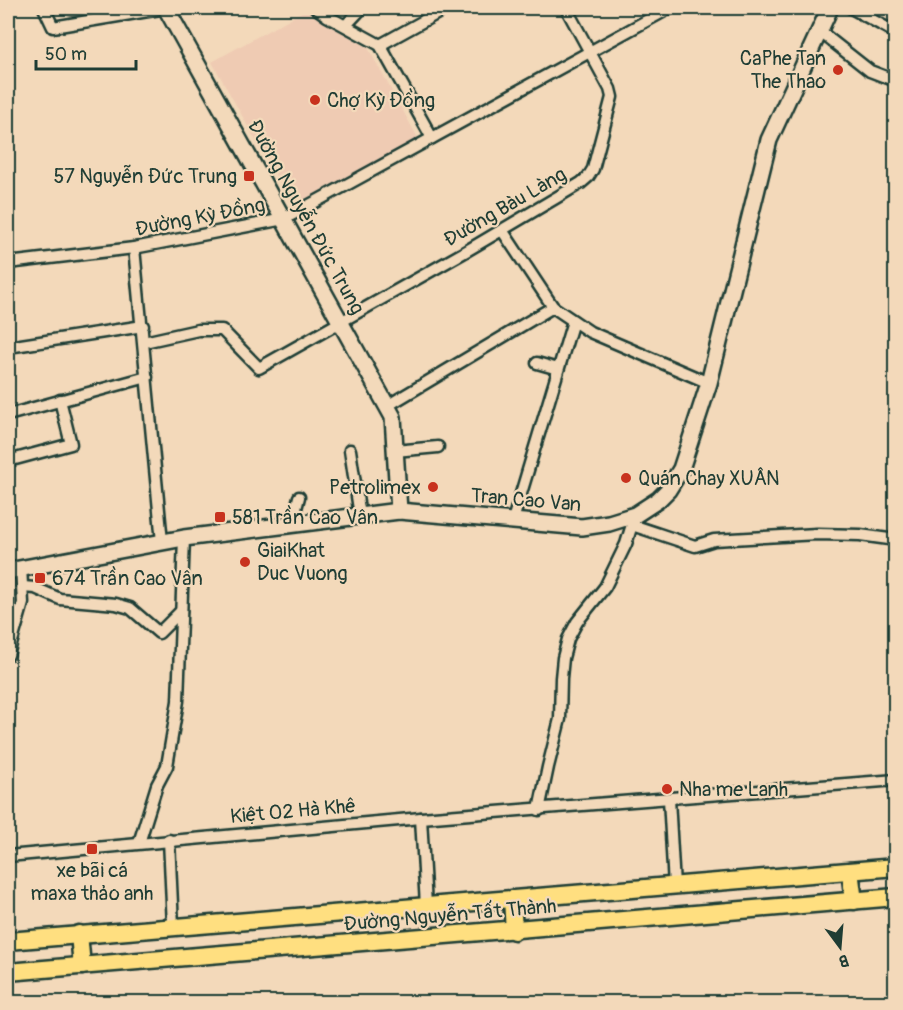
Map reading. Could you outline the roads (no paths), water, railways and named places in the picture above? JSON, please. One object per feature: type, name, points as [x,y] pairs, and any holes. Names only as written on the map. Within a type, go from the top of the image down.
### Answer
[{"type":"main road","name":"Đường Nguyễn Đức Trung","points":[[166,8],[393,417],[399,511]]},
{"type":"main road","name":"Tran Cao Van","points":[[14,569],[183,538],[399,511],[582,527],[634,520],[668,490],[681,469],[709,382],[769,140],[830,8]]},
{"type":"main road","name":"Đường Nguyễn Tất Thành","points":[[8,941],[896,867]]},
{"type":"main road","points":[[850,871],[854,901]]},
{"type":"main road","name":"Đường Nguyễn Tất Thành","points":[[8,972],[896,897]]},
{"type":"main road","points":[[512,899],[514,931]]},
{"type":"main road","points":[[79,934],[82,966]]},
{"type":"street","points":[[44,8],[53,27],[166,8]]},
{"type":"street","points":[[316,8],[380,45],[432,138]]},
{"type":"street","points":[[346,25],[362,8]]},
{"type":"street","points":[[380,45],[447,8]]},
{"type":"street","name":"Đường Bàu Làng","points":[[144,342],[198,330],[222,330],[259,368],[581,183],[593,169],[612,97],[590,50],[566,8]]},
{"type":"street","name":"Đường Kỳ Đồng","points":[[8,263],[134,248],[284,219],[670,8]]},
{"type":"street","points":[[851,8],[896,33]]},
{"type":"street","points":[[818,30],[870,71],[896,81]]},
{"type":"street","points":[[502,230],[553,307],[590,332],[709,382]]},
{"type":"street","points":[[134,248],[162,542]]},
{"type":"street","points":[[387,406],[553,307]]},
{"type":"street","points":[[513,520],[573,321]]},
{"type":"street","points":[[8,347],[143,326]]},
{"type":"street","points":[[537,363],[558,369]]},
{"type":"street","points":[[8,415],[147,377]]},
{"type":"street","points":[[8,461],[71,444],[60,400]]},
{"type":"street","points":[[395,451],[438,447]]},
{"type":"street","points":[[350,450],[360,516]]},
{"type":"street","points":[[292,525],[299,497]]},
{"type":"street","points":[[539,810],[560,719],[563,658],[568,639],[577,622],[605,587],[626,544],[634,520],[695,546],[714,540],[817,534],[860,534],[896,540]]},
{"type":"street","points":[[139,843],[157,785],[167,766],[178,701],[183,538]]},
{"type":"street","points":[[8,655],[20,614],[23,587],[14,569]]},
{"type":"street","points":[[23,587],[35,588],[60,599],[116,604],[130,608],[159,633],[181,611]]},
{"type":"street","name":"Kiệt 02 Hà Khê","points":[[8,856],[421,818],[669,800],[896,780]]},
{"type":"street","points":[[669,800],[675,886]]},
{"type":"street","points":[[421,818],[426,906]]},
{"type":"street","points":[[169,840],[173,926]]},
{"type":"place","name":"CaPhe Tan The Thao","points":[[838,70]]},
{"type":"place","name":"Chợ Kỳ Đồng","points":[[315,100]]},
{"type":"place","name":"57 Nguyễn Đức Trung","points":[[249,176]]},
{"type":"place","name":"Quán Chay XUÂN","points":[[626,478]]},
{"type":"place","name":"Petrolimex","points":[[433,487]]},
{"type":"place","name":"581 Trần Cao Vân","points":[[220,517]]},
{"type":"place","name":"GiaiKhat Duc Vuong","points":[[245,562]]},
{"type":"place","name":"674 Trần Cao Vân","points":[[40,578]]},
{"type":"place","name":"Nha me Lanh","points":[[667,789]]},
{"type":"place","name":"xe bãi cá maxa thảo anh","points":[[92,849]]}]
